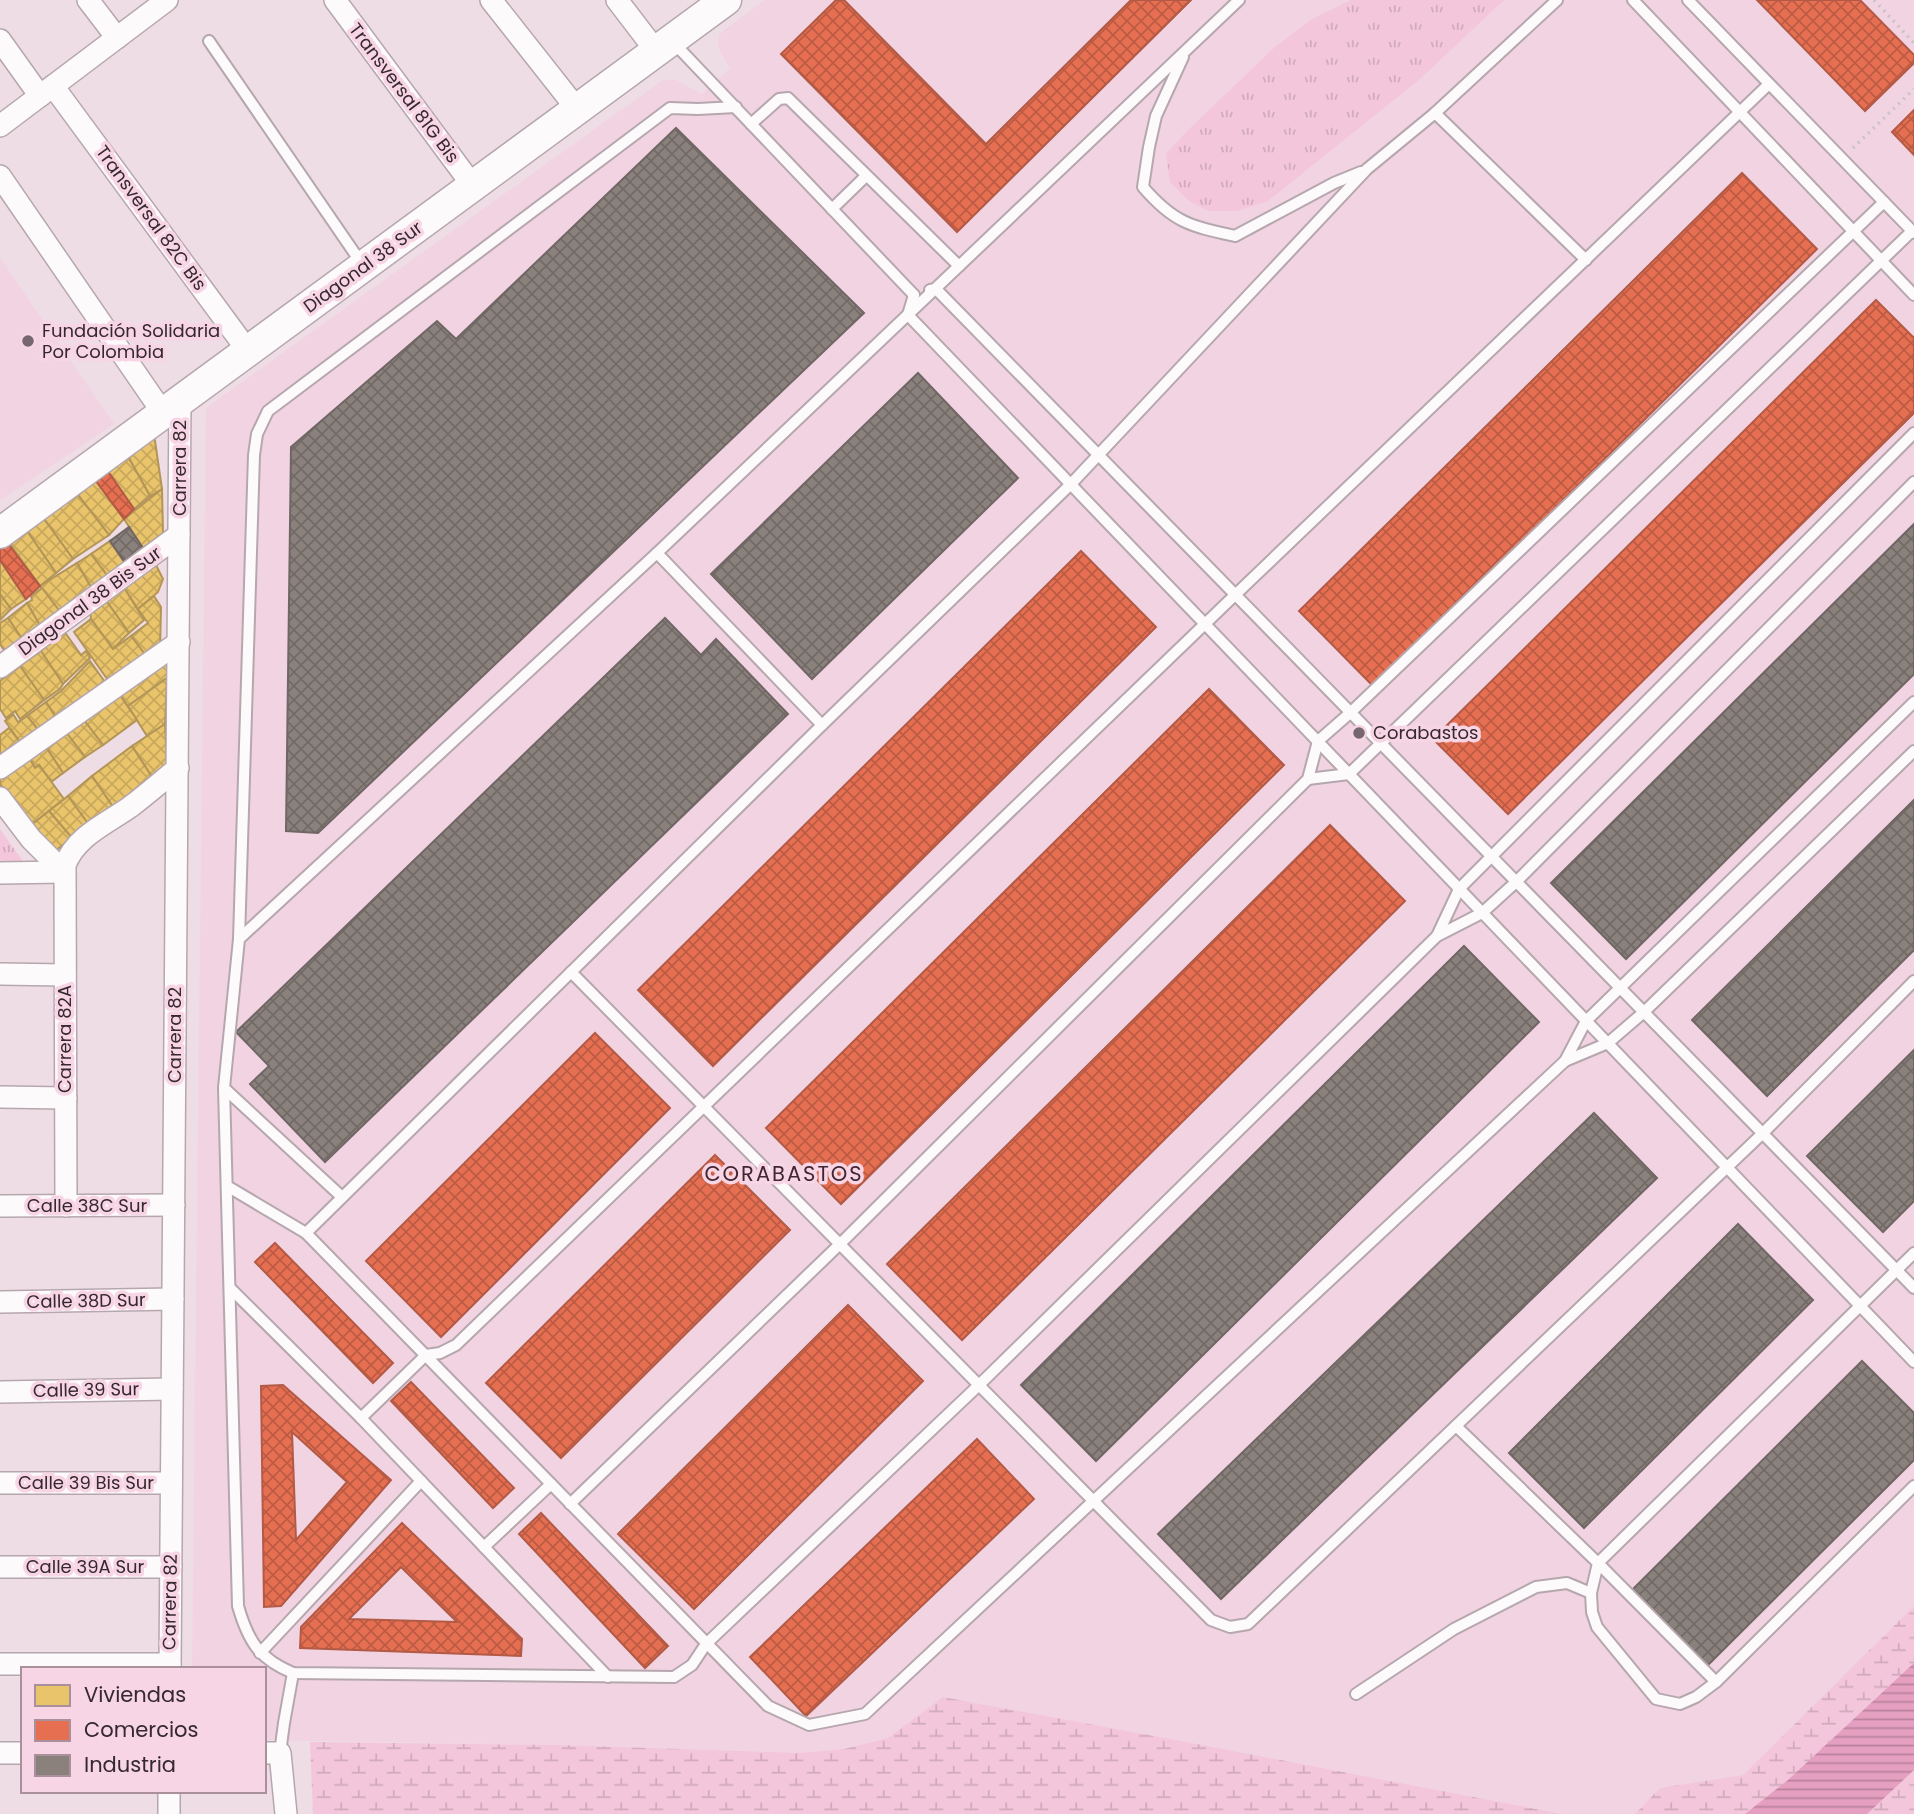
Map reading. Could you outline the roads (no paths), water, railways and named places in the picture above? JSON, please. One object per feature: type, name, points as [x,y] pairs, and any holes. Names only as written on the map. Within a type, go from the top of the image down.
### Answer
[{"type":"street","points":[[88,0],[117,38]]},
{"type":"street","points":[[0,126],[167,0]]},
{"type":"street","name":"Transversal 81G Bis","points":[[335,0],[473,186]]},
{"type":"street","points":[[491,0],[577,109]]},
{"type":"street","points":[[617,0],[664,45]]},
{"type":"street","name":"Diagonal 38 Sur","points":[[0,533],[726,0]]},
{"type":"street","name":"Transversal 82C Bis","points":[[0,40],[47,91],[248,351]]},
{"type":"street","points":[[0,176],[172,407]]},
{"type":"street","name":"Carrera 82","points":[[170,1666],[179,535],[172,407]]},
{"type":"street","name":"Diagonal 38 Bis Sur","points":[[0,667],[179,535]]},
{"type":"street","points":[[0,768],[178,642]]},
{"type":"street","points":[[64,872],[70,852],[87,835],[135,803],[177,768]]},
{"type":"street","points":[[0,798],[31,839],[64,872]]},
{"type":"street","points":[[0,873],[64,872]]},
{"type":"street","name":"Carrera 82A","points":[[64,872],[66,1206]]},
{"type":"street","points":[[0,974],[65,975]]},
{"type":"street","points":[[0,1097],[66,1098]]},
{"type":"street","name":"Calle 38C Sur","points":[[0,1206],[174,1205]]},
{"type":"street","name":"Calle 38D Sur","points":[[0,1302],[173,1299]]},
{"type":"street","name":"Calle 39 Sur","points":[[0,1392],[172,1389]]},
{"type":"street","name":"Calle 39 Bis Sur","points":[[0,1483],[171,1483]]},
{"type":"street","name":"Calle 39A Sur","points":[[0,1567],[171,1567]]},
{"type":"street","points":[[0,1664],[170,1666]]},
{"type":"street","points":[[275,1749],[286,1814]]},
{"type":"street","points":[[0,1753],[21,1753]]},
{"type":"street","points":[[169,1793],[169,1814]]},
{"type":"lane","points":[[239,939],[657,553],[1239,0]]},
{"type":"lane","points":[[306,1233],[1071,484],[1367,169],[1435,113],[1557,0]]},
{"type":"lane","points":[[1633,0],[1914,295]]},
{"type":"lane","points":[[1308,779],[1349,774],[1913,232],[1688,0]]},
{"type":"lane","points":[[209,41],[363,267]]},
{"type":"lane","points":[[664,45],[736,107],[914,295]]},
{"type":"lane","points":[[1185,51],[1156,117],[1143,187],[1160,206],[1181,221],[1236,236],[1367,169]]},
{"type":"lane","points":[[361,1418],[426,1355],[440,1353],[456,1345],[1769,84]]},
{"type":"lane","points":[[751,124],[779,99],[788,98],[959,266]]},
{"type":"lane","points":[[736,107],[670,108],[268,411],[257,434],[254,455],[239,939],[224,1088],[238,1606],[245,1631],[260,1653],[277,1666],[293,1673],[674,1677],[692,1665],[706,1644],[979,1385],[1437,936],[1482,913],[1516,882],[1914,482]]},
{"type":"lane","points":[[1435,113],[1586,260]]},
{"type":"lane","points":[[831,209],[866,176]]},
{"type":"lane","points":[[570,1504],[840,1244],[1308,779],[1318,741],[1884,202]]},
{"type":"lane","points":[[936,289],[1914,1288]]},
{"type":"lane","points":[[914,295],[936,289]]},
{"type":"lane","points":[[908,315],[914,295]]},
{"type":"lane","points":[[908,315],[1914,1362]]},
{"type":"lane","points":[[1437,936],[1459,889],[1914,433]]},
{"type":"lane","points":[[657,553],[822,725]]},
{"type":"lane","points":[[227,1186],[306,1233],[768,1706],[809,1725],[865,1714],[1565,1061],[1586,1021],[1914,702]]},
{"type":"lane","points":[[1565,1061],[1608,1043],[1644,1012],[1914,751]]},
{"type":"lane","points":[[571,972],[1211,1620],[1230,1627],[1248,1624],[1727,1168],[1914,981]]},
{"type":"lane","points":[[224,1088],[342,1198]]},
{"type":"lane","points":[[1914,1254],[1598,1563],[1591,1593],[1592,1612],[1597,1627],[1656,1699],[1680,1704],[1696,1697],[1716,1682],[1914,1486]]},
{"type":"lane","points":[[229,1288],[361,1418],[608,1677]]},
{"type":"lane","points":[[1457,1426],[1716,1682]]},
{"type":"lane","points":[[260,1653],[421,1481]]},
{"type":"lane","points":[[484,1547],[551,1484]]},
{"type":"lane","points":[[1356,1694],[1454,1629],[1536,1587],[1567,1583],[1591,1593]]},
{"type":"lane","points":[[275,1749],[293,1673]]},
{"type":"place","name":"Fundación Solidaria Por Colombia","points":[[28,341]]},
{"type":"place","name":"Corabastos","points":[[1359,733]]},
{"type":"district","name":"CORABASTOS","points":[[784,1174]]}]
